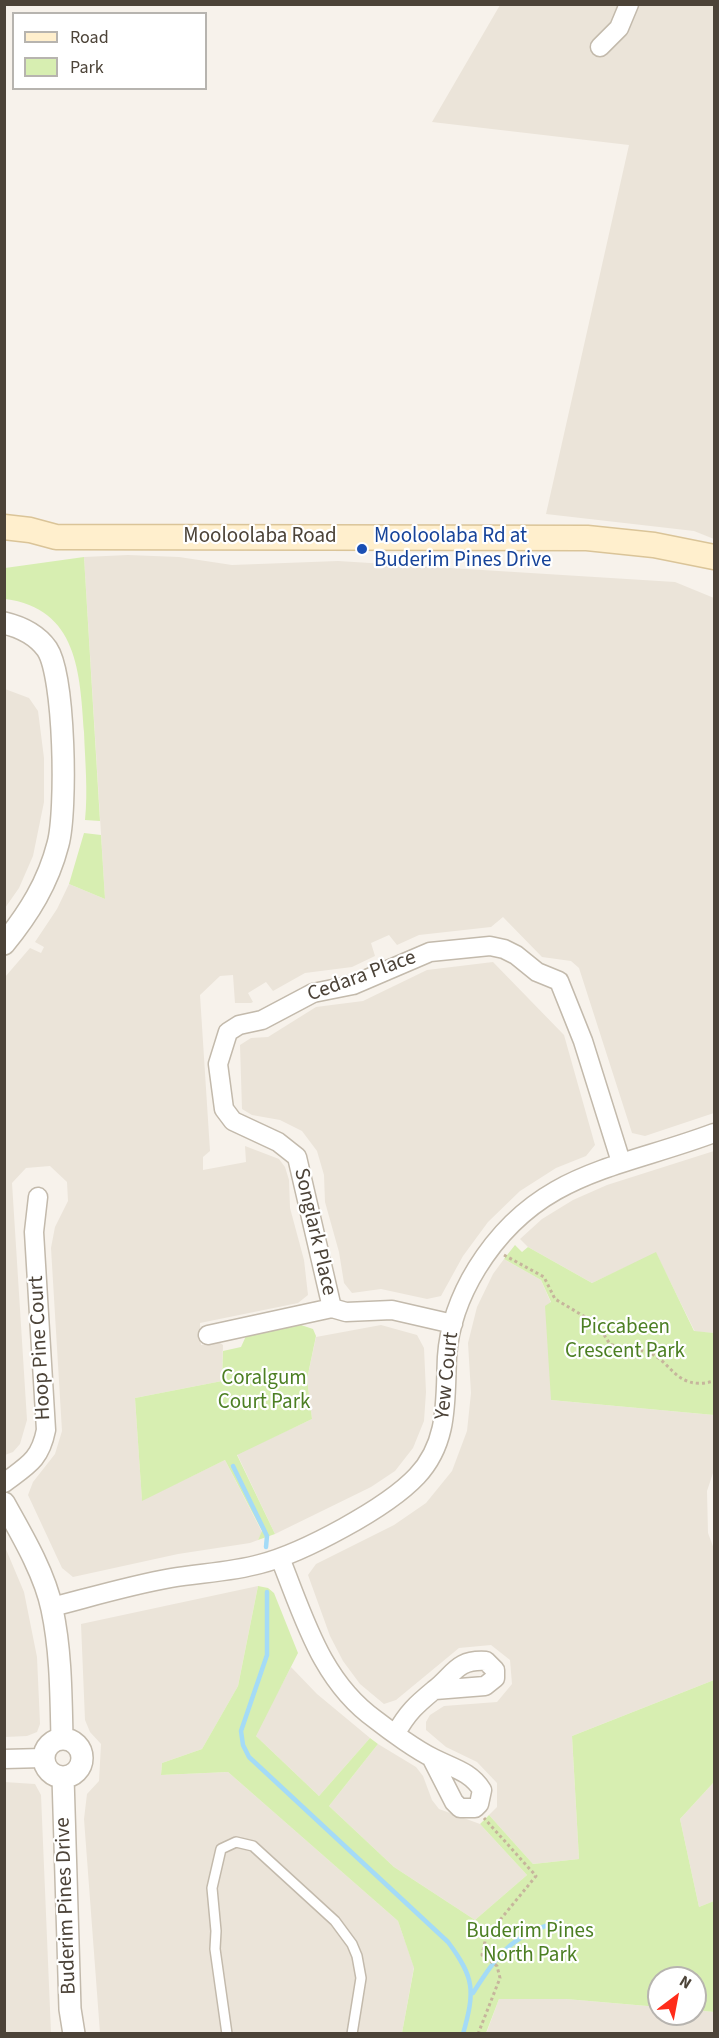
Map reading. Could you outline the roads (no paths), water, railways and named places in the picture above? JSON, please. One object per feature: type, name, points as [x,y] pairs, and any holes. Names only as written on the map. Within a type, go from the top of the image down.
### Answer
[{"type":"main road","name":"Mooloolaba Road","points":[[4,527],[30,530],[56,537],[587,538],[654,546],[714,557]]},
{"type":"main road","name":"Mooloolaba Road","points":[[4,544],[38,544],[56,537]]},
{"type":"street","points":[[600,47],[620,28],[629,4]]},
{"type":"street","points":[[4,623],[15,626],[38,640],[47,650],[56,669],[64,781],[60,832],[46,880],[27,916],[4,944]]},
{"type":"street","name":"Cedara Place","points":[[251,1131],[233,1121],[224,1109],[218,1064],[228,1032],[239,1025],[262,1020],[313,993],[353,985],[430,952],[490,946],[516,955],[537,972],[559,981],[583,1041],[621,1162]]},
{"type":"street","name":"Songlark Place","points":[[251,1131],[278,1142],[297,1157],[332,1308],[346,1312],[392,1310],[453,1324]]},
{"type":"street","name":"Yew Court","points":[[52,1607],[170,1578],[225,1572],[280,1558],[386,1504],[419,1474],[441,1436],[448,1389],[448,1354],[453,1324],[470,1280],[491,1246],[510,1225],[550,1192],[621,1162],[714,1133]]},
{"type":"street","name":"Hoop Pine Court","points":[[4,1483],[35,1460],[42,1448],[46,1430],[34,1232],[39,1197]]},
{"type":"street","points":[[208,1335],[332,1308]]},
{"type":"street","points":[[4,1503],[27,1544],[52,1607],[60,1669],[62,1738]]},
{"type":"street","points":[[280,1558],[314,1644],[329,1672],[363,1710],[431,1758],[464,1771],[476,1780],[482,1790],[482,1796],[475,1808],[460,1808],[454,1802],[431,1758]]},
{"type":"street","points":[[396,1733],[413,1706],[435,1690]]},
{"type":"street","points":[[62,1738],[74,1742],[82,1758],[75,1774],[63,1778],[52,1774],[44,1758],[51,1742],[62,1738]]},
{"type":"street","points":[[4,1759],[44,1758]]},
{"type":"street","name":"Buderim Pines Drive","points":[[63,1778],[70,2009],[74,2034]]},
{"type":"lane","points":[[227,2034],[215,1949],[216,1931],[212,1888],[221,1850],[236,1842],[253,1846],[335,1921],[352,1944],[361,1978],[352,2034]]},
{"type":"waterway","points":[[233,1466],[267,1536],[266,1547]]},
{"type":"waterway","points":[[267,1592],[267,1655],[241,1731],[243,1745],[249,1757],[448,1942],[463,1966],[470,1985],[470,2007],[463,2034]]},
{"type":"waterway","points":[[473,1993],[490,1967],[507,1948],[541,1927],[557,1922]]},
{"type":"place","name":"Mooloolaba Rd at Buderim Pines Drive","points":[[362,549]]},
{"type":"park label","name":"Piccabeen Crescent Park","points":[[625,1340]]},
{"type":"park label","name":"Coralgum Court Park","points":[[264,1391]]},
{"type":"park label","name":"Buderim Pines North Park","points":[[530,1944]]}]
